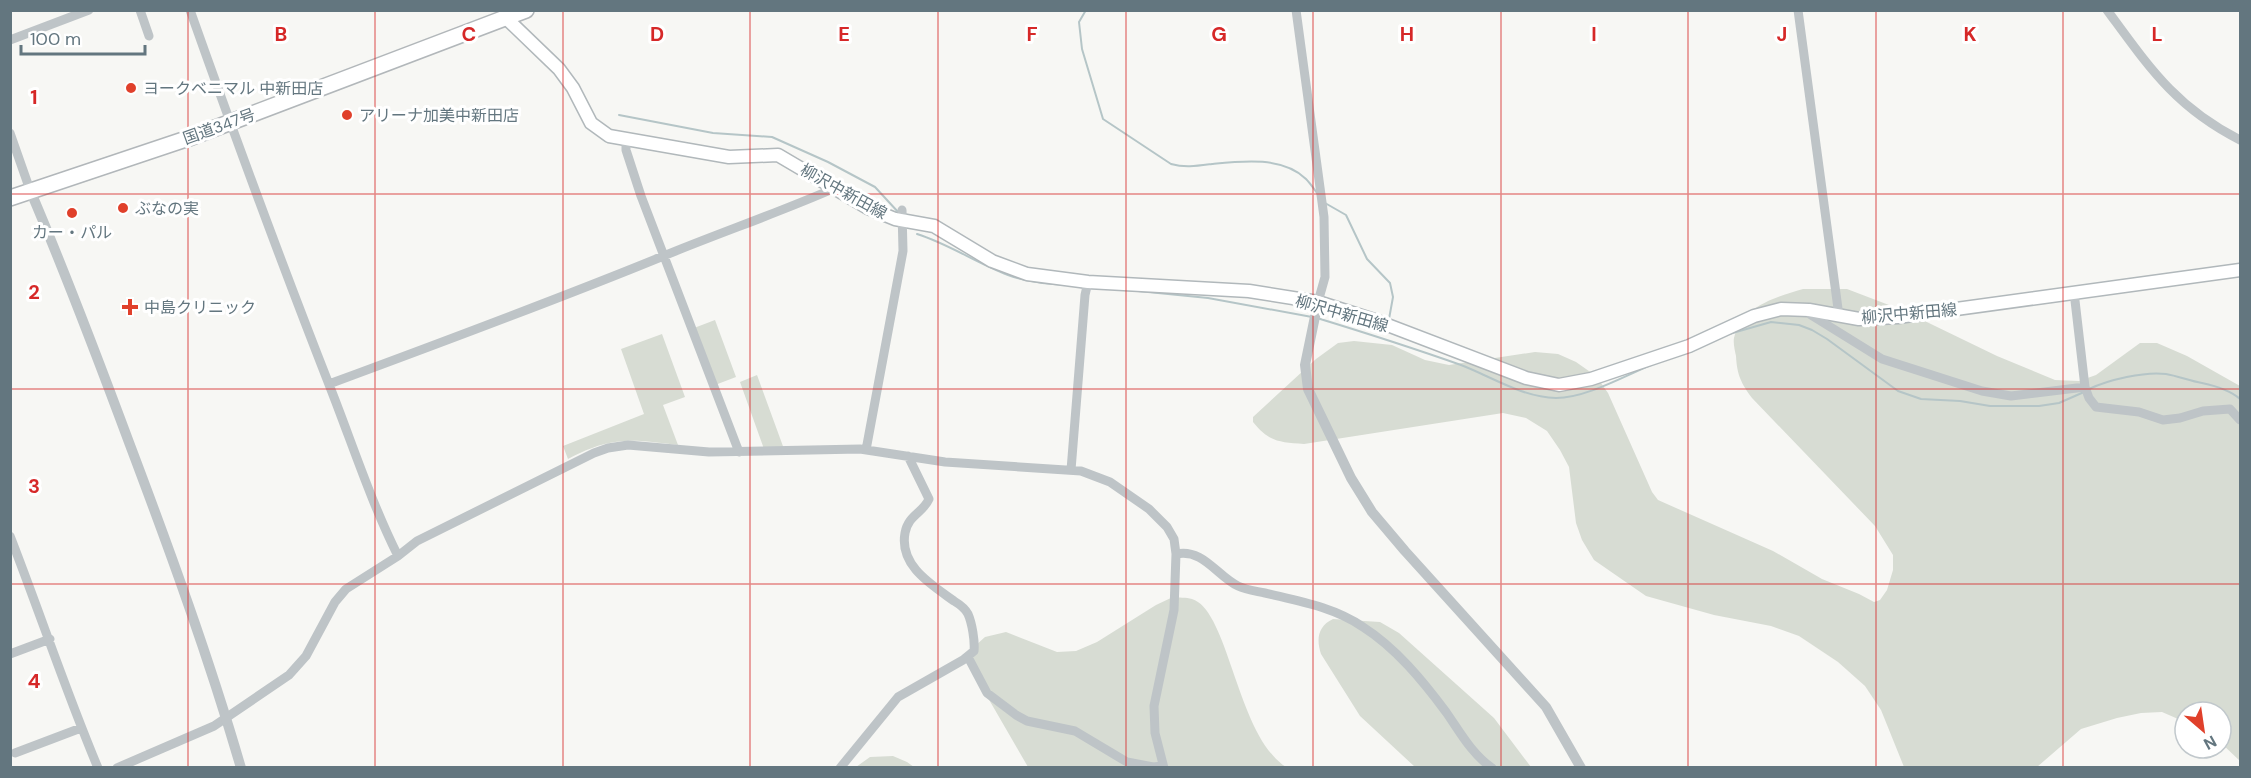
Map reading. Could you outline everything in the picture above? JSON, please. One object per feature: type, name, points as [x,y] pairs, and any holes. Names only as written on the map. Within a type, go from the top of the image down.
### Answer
[{"type":"highway","name":"国道347号","points":[[10,198],[230,122],[501,14],[526,10]]},
{"type":"main road","name":"柳沢中新田線","points":[[501,14],[559,69],[573,88],[591,123],[609,136],[729,157],[778,155],[868,208],[934,226],[992,261],[1027,274],[1088,282],[1249,291],[1377,321],[1526,378],[1559,385],[1591,379],[1689,346],[1754,316],[1781,309],[1809,310],[1858,319],[1898,318],[2241,270]]},
{"type":"street","points":[[10,40],[88,10]]},
{"type":"street","points":[[140,10],[149,36]]},
{"type":"street","points":[[190,10],[329,384],[398,556]]},
{"type":"street","points":[[1296,10],[1322,188],[1324,217],[1325,277],[1305,365],[1308,389],[1351,478],[1372,512],[1546,707],[1581,768]]},
{"type":"street","points":[[1798,10],[1839,316]]},
{"type":"street","points":[[2107,10],[2165,86],[2198,116],[2241,140]]},
{"type":"street","points":[[10,133],[152,503],[242,768]]},
{"type":"street","points":[[626,139],[626,150],[663,256],[739,452]]},
{"type":"street","points":[[329,384],[605,281],[663,256],[795,207],[835,188]]},
{"type":"street","points":[[866,450],[903,251],[901,216]]},
{"type":"street","points":[[1071,470],[1085,294],[1088,282]]},
{"type":"street","points":[[2074,292],[2085,387],[2092,404],[2100,409],[2130,411],[2163,420],[2203,411],[2230,409],[2241,420]]},
{"type":"street","points":[[1809,310],[1811,315],[1882,358],[1982,391],[2012,396],[2085,387]]},
{"type":"street","points":[[117,768],[227,719],[299,666],[311,648],[334,602],[346,589],[417,541],[608,448],[628,445],[709,452],[866,450],[972,464],[1081,471],[1110,482],[1149,509],[1167,527],[1174,539],[1176,554],[1174,610],[1154,706],[1155,734],[1162,767],[1127,762],[1075,731],[1027,721],[1016,715],[987,693],[968,657]]},
{"type":"street","points":[[840,768],[898,697],[972,655],[974,645],[968,614],[962,606],[923,578],[906,552],[904,537],[907,524],[927,504],[929,499],[908,456]]},
{"type":"street","points":[[10,536],[98,768]]},
{"type":"street","points":[[1176,554],[1191,554],[1198,557],[1239,587],[1330,610],[1347,616],[1366,628],[1415,674],[1481,760],[1492,768]]},
{"type":"street","points":[[10,654],[50,639]]},
{"type":"street","points":[[15,753],[81,728]]},
{"type":"shaded area","points":[[1803,289],[1847,289],[1902,310],[1997,356],[2055,380],[2079,381],[2096,375],[2140,343],[2157,343],[2187,356],[2240,386],[2240,761],[2233,754],[2233,700],[2173,700],[2173,717],[2162,712],[2141,713],[2081,729],[2037,767],[1904,767],[1881,710],[1865,686],[1838,662],[1799,636],[1771,626],[1714,615],[1646,596],[1594,560],[1582,540],[1576,523],[1569,467],[1547,431],[1526,418],[1503,413],[1304,444],[1275,440],[1264,434],[1253,422],[1253,417],[1316,359],[1338,343],[1354,341],[1392,345],[1425,360],[1449,365],[1535,352],[1558,354],[1576,362],[1596,376],[1608,393],[1652,492],[1658,500],[1773,551],[1822,579],[1874,602],[1880,600],[1887,590],[1893,570],[1893,555],[1875,526],[1752,398],[1742,383],[1737,368],[1734,338],[1738,327],[1752,311],[1782,296]]},
{"type":"shaded area","points":[[715,320],[736,377],[715,385],[694,328]]},
{"type":"shaded area","points":[[662,334],[685,397],[663,405],[678,445],[622,441],[597,446],[568,459],[563,446],[644,414],[621,349]]},
{"type":"shaded area","points":[[757,375],[784,449],[764,449],[740,382]]},
{"type":"shaded area","points":[[1173,597],[1192,599],[1205,608],[1225,649],[1256,729],[1269,751],[1286,767],[1028,767],[969,665],[975,646],[985,637],[1006,632],[1057,652],[1076,651],[1097,642]]},
{"type":"shaded area","points":[[1333,619],[1380,622],[1399,633],[1494,718],[1531,767],[1415,767],[1360,716],[1321,654],[1319,643],[1321,629]]},
{"type":"shaded area","points":[[893,756],[914,767],[856,767],[870,757]]},
{"type":"waterway","points":[[1086,10],[1079,22],[1082,49],[1103,119],[1171,164],[1196,166],[1248,161],[1274,163],[1297,172],[1318,194]]},
{"type":"waterway","points":[[619,115],[713,133],[772,137],[828,162],[875,187],[899,213]]},
{"type":"waterway","points":[[1325,203],[1346,215],[1367,259],[1390,283],[1393,297],[1389,319]]},
{"type":"waterway","points":[[917,234],[1008,275],[1037,282],[1068,285]]},
{"type":"waterway","points":[[1128,290],[1208,298],[1312,317]]},
{"type":"waterway","points":[[1317,318],[1461,365],[1519,390],[1543,397],[1556,398],[1580,394],[1605,386],[1651,365]]},
{"type":"waterway","points":[[1729,334],[1771,322],[1799,325],[1827,339],[1898,391],[1921,399],[1960,401],[1990,406],[2039,406],[2059,403],[2084,392]]},
{"type":"waterway","points":[[2089,389],[2127,377],[2157,373],[2218,387],[2240,399]]},
{"type":"place","name":"ヨークベニマル 中新田店","points":[[131,88]]},
{"type":"place","name":"アリーナ加美中新田店","points":[[347,115]]},
{"type":"place","name":"ぶなの実","points":[[123,208]]},
{"type":"place","name":"カー・パル","points":[[72,213]]},
{"type":"place","name":"中島クリニック","points":[[130,307]]}]
